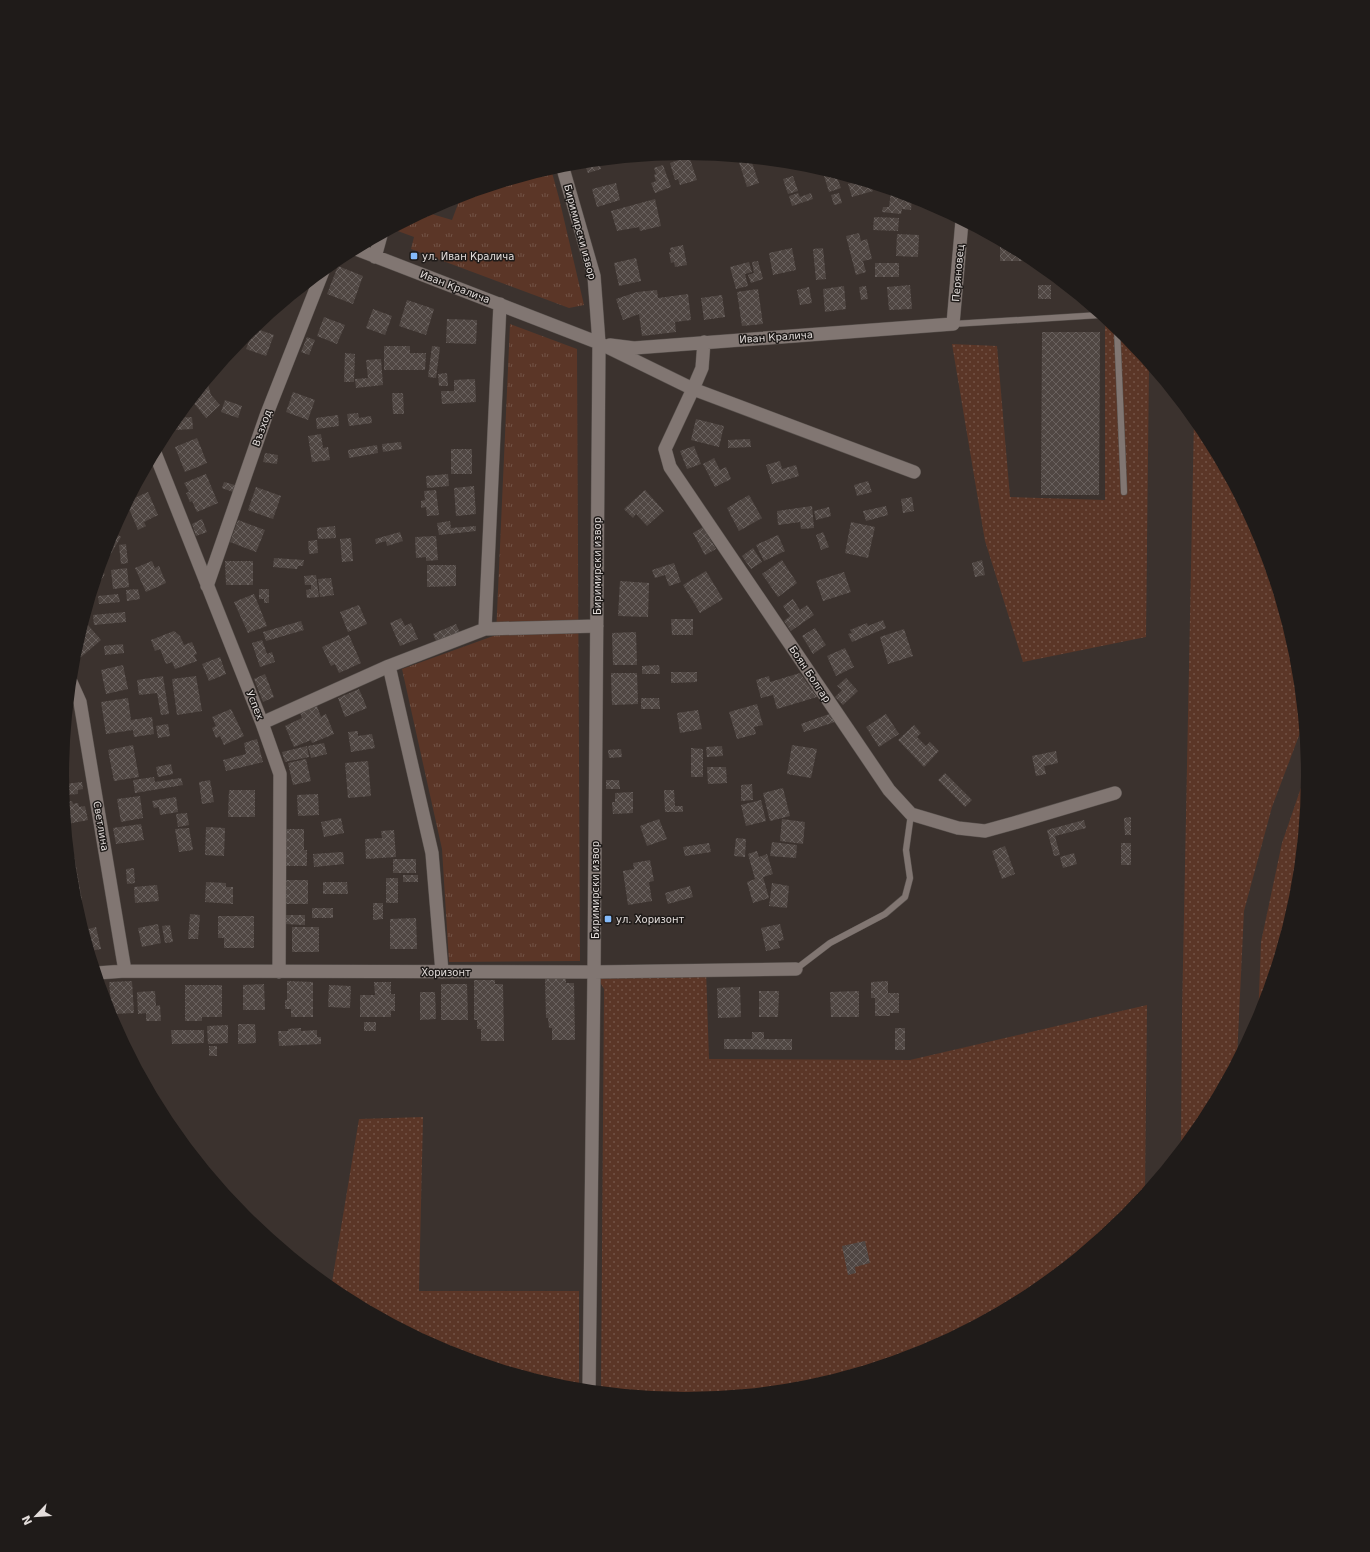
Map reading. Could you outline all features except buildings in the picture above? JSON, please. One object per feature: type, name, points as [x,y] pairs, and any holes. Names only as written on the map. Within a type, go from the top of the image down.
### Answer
[{"type":"street","name":"Биримирски извор","points":[[564,172],[594,276],[599,343],[589,1384]]},
{"type":"street","name":"Перяновец","points":[[953,324],[962,226]]},
{"type":"street","points":[[376,257],[379,242]]},
{"type":"street","name":"Иван Кралича","points":[[363,252],[599,343],[693,389],[914,472]]},
{"type":"street","name":"Възход","points":[[206,586],[266,416],[319,281]]},
{"type":"street","points":[[485,629],[500,304]]},
{"type":"street","name":"Иван Кралича","points":[[599,343],[634,348],[953,324]]},
{"type":"street","name":"Боян Болгар","points":[[704,342],[702,368],[665,449],[670,467],[889,790],[911,814]]},
{"type":"street","name":"Успех","points":[[157,459],[206,586],[262,723],[280,774],[278,972]]},
{"type":"street","points":[[262,723],[389,666],[485,629],[597,626]]},
{"type":"street","points":[[389,666],[432,853],[442,972]]},
{"type":"street","name":"Светлина","points":[[75,691],[80,702],[125,971]]},
{"type":"street","points":[[911,814],[958,828],[985,830],[1014,823],[1115,793]]},
{"type":"street","name":"Хоризонт","points":[[102,973],[125,971],[594,972],[796,969]]},
{"type":"lane","points":[[953,324],[1094,315]]},
{"type":"lane","points":[[1117,337],[1124,492]]},
{"type":"lane","points":[[796,969],[830,943],[885,914],[905,896],[910,878],[906,850],[911,814]]},
{"type":"green space","points":[[553,175],[584,305],[569,308],[411,249],[414,237],[399,231],[433,214],[452,220],[458,204],[526,181]]},
{"type":"green space","points":[[510,324],[577,349],[580,961],[449,962],[442,849],[402,669],[496,635]]},
{"type":"green space","points":[[1105,326],[1121,340],[1149,371],[1146,637],[1023,662],[985,541],[952,344],[997,346],[1010,497],[1105,500]]},
{"type":"green space","points":[[1194,429],[1218,468],[1237,504],[1254,540],[1268,578],[1280,617],[1289,656],[1296,696],[1300,734],[1272,807],[1244,911],[1238,1047],[1218,1084],[1181,1141],[1182,1014]]},
{"type":"green space","points":[[1301,788],[1300,816],[1296,856],[1289,896],[1280,935],[1259,999],[1261,942],[1282,843]]},
{"type":"green space","points":[[706,970],[709,1059],[910,1060],[1147,1005],[1145,1185],[1121,1212],[1060,1265],[993,1309],[921,1345],[844,1371],[765,1387],[725,1391],[685,1392],[645,1391],[601,1386],[604,989],[594,972]]},
{"type":"green space","points":[[423,1117],[419,1291],[579,1291],[579,1382],[526,1371],[449,1345],[377,1309],[332,1281],[359,1119]]},
{"type":"place","name":"ул. Иван Кралича","points":[[414,256]]},
{"type":"place","name":"ул. Хоризонт","points":[[608,919]]}]
